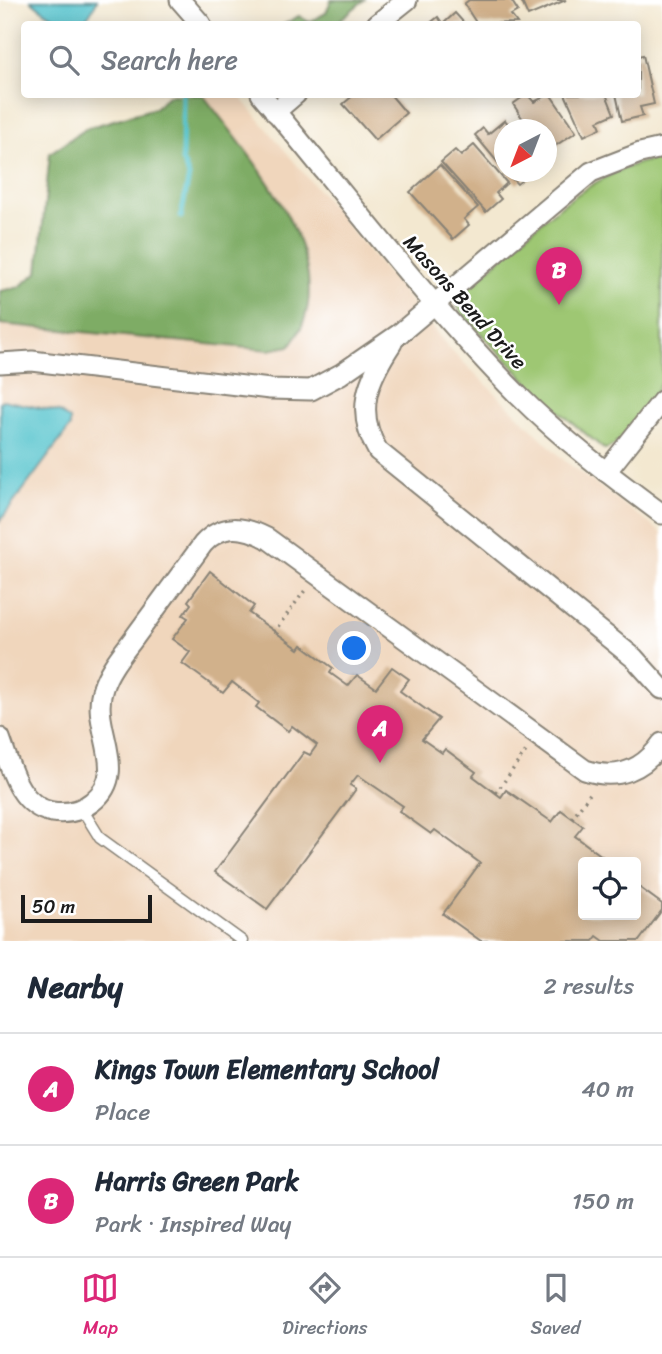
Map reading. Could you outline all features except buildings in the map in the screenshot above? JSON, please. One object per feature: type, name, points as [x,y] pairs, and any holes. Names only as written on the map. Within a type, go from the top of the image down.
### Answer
[{"type":"street","points":[[180,0],[198,21]]},
{"type":"street","points":[[381,21],[407,0]]},
{"type":"street","name":"Masons Bend Drive","points":[[264,98],[434,305],[520,397],[606,471],[662,514]]},
{"type":"street","points":[[275,112],[291,98]]},
{"type":"street","points":[[0,363],[32,361],[296,391],[323,384],[399,334],[591,172],[640,153],[662,148]]},
{"type":"street","points":[[399,334],[371,377],[364,399],[367,426],[379,451],[634,658],[662,690]]},
{"type":"street","points":[[606,471],[662,401]]},
{"type":"street","points":[[0,738],[26,797],[47,811],[59,813],[82,808],[97,798],[107,785],[111,772],[99,702],[111,670],[211,535],[229,528],[241,527],[267,538],[585,769],[610,775],[633,770],[652,756],[662,743]]},
{"type":"lane","points":[[82,808],[100,838],[242,941]]},
{"type":"path","points":[[274,632],[306,589]]},
{"type":"path","points":[[496,793],[526,751]]},
{"type":"path","points":[[572,818],[592,791]]},
{"type":"shaded area","points":[[166,98],[241,98],[450,349],[566,462],[662,533],[662,941],[0,941],[0,291],[19,287],[38,272],[50,153],[87,128],[155,108]]},
{"type":"green space","points":[[331,0],[364,0],[339,21],[311,21],[326,13]]},
{"type":"green space","points":[[299,16],[307,21],[290,21]]},
{"type":"green space","points":[[166,98],[205,98],[245,149],[287,215],[302,249],[309,283],[306,315],[290,346],[269,350],[0,324],[0,291],[19,287],[38,272],[50,153],[87,128],[155,108]]},
{"type":"green space","points":[[662,158],[662,380],[629,431],[612,446],[604,449],[544,399],[461,313],[456,303],[460,295],[528,233],[579,193],[633,165]]},
{"type":"water","points":[[31,0],[97,0],[90,14],[83,21],[62,21]]},
{"type":"water","points":[[3,400],[59,412],[70,420],[70,427],[0,521],[0,402]]},
{"type":"waterway","points":[[181,217],[189,176],[182,160],[183,98]]},
{"type":"place","name":"Harris Green Park","points":[[559,305]]},
{"type":"place","name":"Kings Town Elementary School","points":[[380,763]]}]
